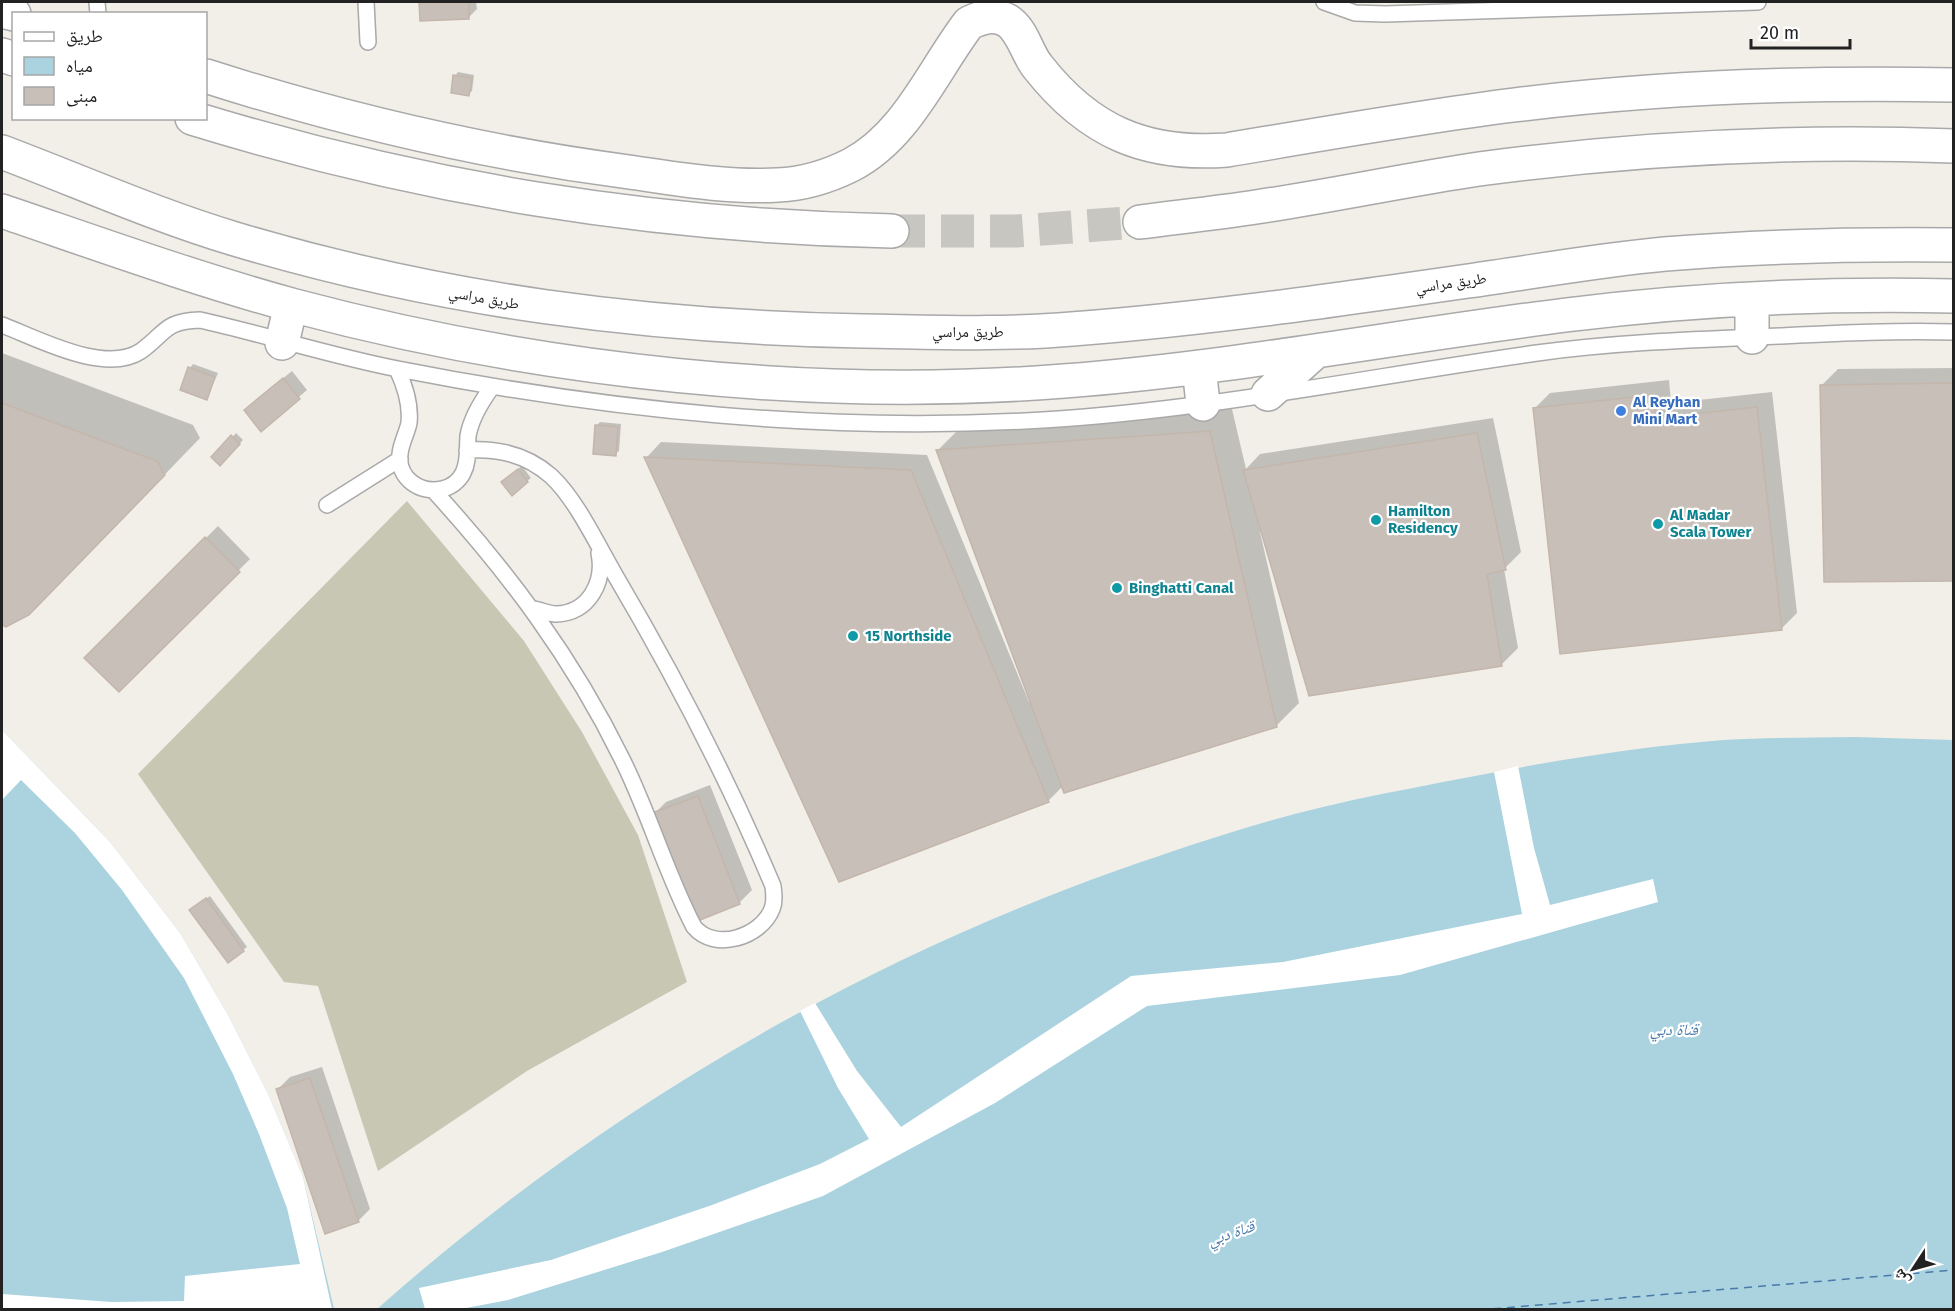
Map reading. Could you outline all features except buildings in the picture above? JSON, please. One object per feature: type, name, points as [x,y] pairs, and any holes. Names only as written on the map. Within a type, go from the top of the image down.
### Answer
[{"type":"street","points":[[207,76],[358,120],[497,152],[668,177],[778,186],[830,175],[875,150],[895,130],[969,23],[982,17],[997,16],[1010,22],[1019,33],[1034,62],[1054,88],[1077,110],[1103,127],[1132,141],[1163,149],[1195,152],[1227,150],[1515,105],[1608,95],[1797,84],[1953,85]]},
{"type":"street","points":[[198,120],[269,142],[403,175],[572,206],[731,224],[892,231]]},
{"type":"street","points":[[1140,222],[1256,207],[1479,170],[1587,156],[1696,148],[1818,144],[1953,146]]},
{"type":"street","name":"طريق مراسي","points":[[2,152],[166,217],[245,242],[382,278],[462,295],[623,318],[786,329],[966,333],[1071,329],[1363,296],[1662,255],[1745,249],[1953,245]]},
{"type":"street","points":[[2,212],[291,304],[419,335],[540,358],[644,372],[852,385],[968,385],[1061,381],[1199,368],[1568,315],[1798,297],[1953,296]]},
{"type":"street","points":[[1752,300],[1752,337]]},
{"type":"street","points":[[282,343],[291,304]]},
{"type":"street","points":[[1268,394],[1314,353]]},
{"type":"street","points":[[1199,368],[1203,404]]},
{"type":"lane","points":[[366,2],[368,42]]},
{"type":"lane","points":[[1324,2],[1355,13],[1385,14],[1442,14],[1491,6],[1758,2]]},
{"type":"lane","points":[[1374,2],[1385,14]]},
{"type":"lane","points":[[1431,2],[1442,14]]},
{"type":"lane","points":[[2,325],[103,360],[117,360],[130,357],[142,350],[162,331],[187,321],[213,323],[282,343],[397,369],[492,387],[649,410],[807,422],[1011,422],[1203,404],[1541,353],[1683,340],[1953,332]]},
{"type":"lane","points":[[397,369],[405,386],[409,404],[409,422],[400,459],[407,478],[424,489],[434,490],[456,482],[463,473],[474,417],[492,387]]},
{"type":"lane","points":[[434,490],[495,560],[566,657],[623,760],[694,927],[700,935],[720,942],[730,940],[756,927],[772,910],[773,886],[689,707],[598,545],[564,491],[537,465],[503,451],[467,450]]},
{"type":"lane","points":[[327,505],[400,459]]},
{"type":"lane","points":[[533,609],[556,614],[579,608],[596,591],[603,568],[598,545]]},
{"type":"shaded area","points":[[407,501],[524,641],[582,732],[638,835],[687,982],[527,1071],[378,1171],[318,986],[284,982],[138,774]]},
{"type":"water","points":[[2,730],[110,842],[180,933],[228,1015],[268,1094],[303,1177],[334,1309],[2,1309]]},
{"type":"water","name":"قناة دبي","points":[[1855,737],[1953,740],[1953,1309],[376,1310],[459,1239],[546,1173],[635,1111],[727,1054],[822,1000],[919,952],[1019,908],[1121,869],[1221,835],[1298,813],[1368,797],[1478,775],[1653,747],[1740,739]]},
{"type":"pier","points":[[2,730],[110,842],[180,933],[228,1015],[268,1094],[303,1177],[332,1309],[2,1309],[2,1294],[111,1302],[184,1301],[185,1276],[300,1264],[287,1208],[259,1134],[233,1074],[184,978],[122,890],[75,833],[21,780],[2,800]]},
{"type":"pier","points":[[1518,766],[1534,848],[1550,905],[1653,879],[1658,902],[1400,975],[1147,1006],[995,1103],[823,1196],[662,1252],[508,1300],[461,1309],[425,1309],[419,1288],[551,1260],[712,1205],[820,1164],[869,1139],[838,1088],[800,1011],[815,1003],[857,1071],[901,1127],[1131,976],[1283,962],[1522,914],[1494,772]]},
{"type":"ferry route","points":[[1479,1310],[1954,1270]]},
{"type":"tunnel","points":[[892,231],[1016,231],[1140,222]]},
{"type":"place","name":"Al Reyhan Mini Mart","points":[[1621,411]]},
{"type":"place","name":"Hamilton Residency","points":[[1376,520]]},
{"type":"place","name":"Al Madar Scala Tower","points":[[1658,524]]},
{"type":"place","name":"Binghatti Canal","points":[[1117,588]]},
{"type":"place","name":"15 Northside","points":[[853,636]]}]
